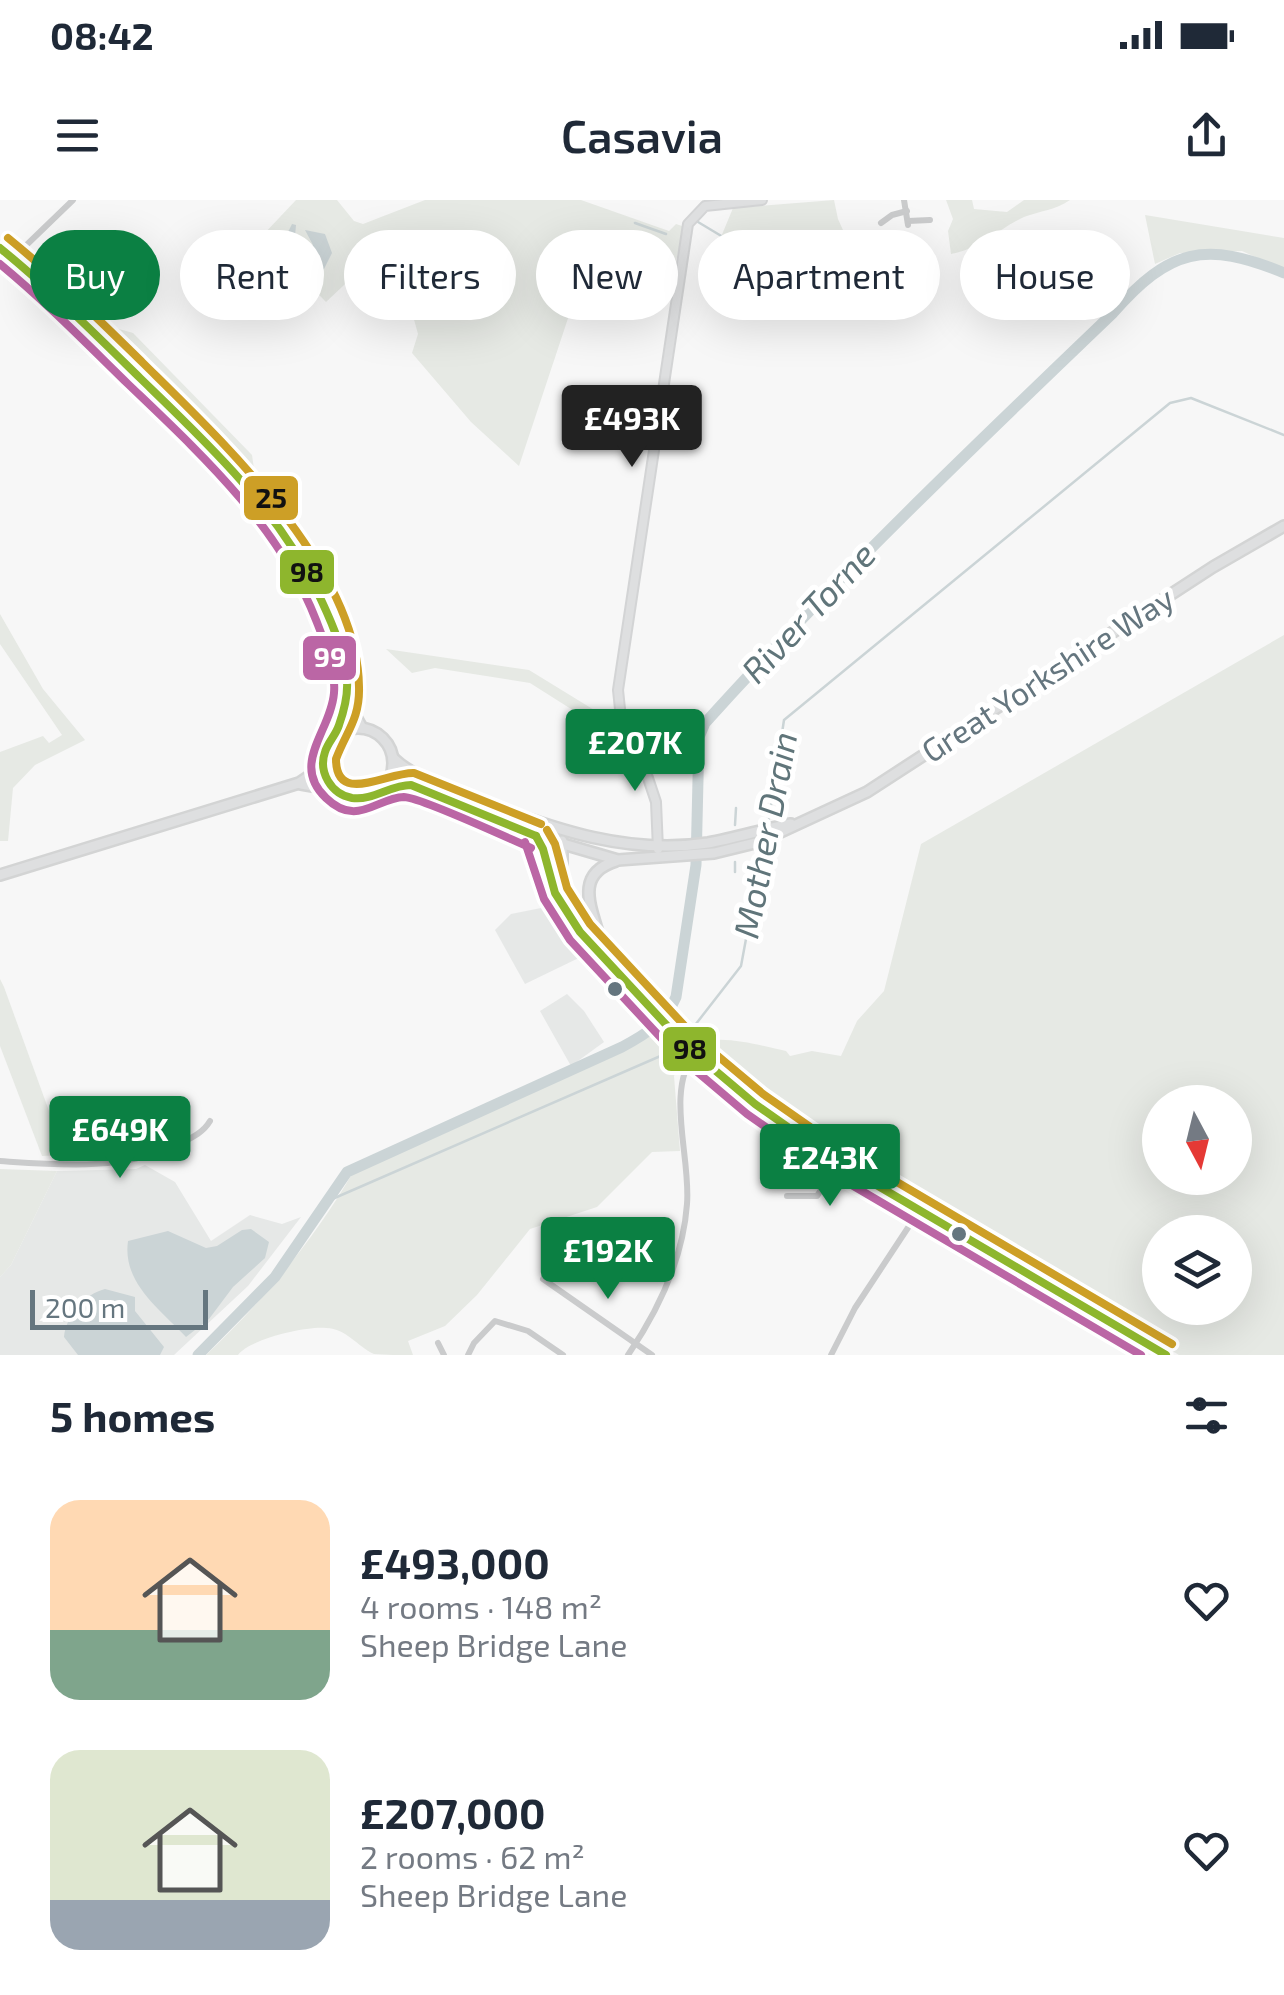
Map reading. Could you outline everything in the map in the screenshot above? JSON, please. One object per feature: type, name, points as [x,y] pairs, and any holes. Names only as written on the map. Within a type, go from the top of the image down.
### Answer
[{"type":"highway","points":[[0,248],[184,422],[278,530],[309,573],[334,630],[356,720],[362,728],[384,739],[393,758],[392,775],[370,797],[355,798],[299,784]]},
{"type":"highway","name":"Great Yorkshire Way","points":[[382,789],[411,785],[536,836],[618,860],[678,857],[760,836],[809,820],[867,792],[1212,568],[1284,526]]},
{"type":"highway","points":[[0,875],[299,784],[322,767],[327,746],[336,735],[347,692]]},
{"type":"highway","points":[[336,735],[362,728]]},
{"type":"highway","name":"Great Yorkshire Way","points":[[393,758],[402,767],[451,790],[561,830],[605,841],[712,848]]},
{"type":"highway","points":[[322,767],[334,790]]},
{"type":"highway","points":[[547,862],[561,830]]},
{"type":"highway","points":[[536,836],[560,904],[592,945],[681,1041],[755,1104],[839,1163],[1166,1355]]},
{"type":"highway","points":[[558,843],[568,896],[602,944]]},
{"type":"highway","points":[[609,960],[588,893],[590,877],[600,867],[618,860]]},
{"type":"main road","points":[[658,859],[656,802],[647,775],[622,728],[618,690],[686,234],[691,219],[705,206],[762,200]]},
{"type":"street","points":[[13,258],[73,200]]},
{"type":"street","points":[[904,200],[908,223],[930,220]]},
{"type":"street","points":[[881,224],[906,211]]},
{"type":"street","points":[[628,1355],[664,1290],[685,1224],[689,1178],[680,1088],[683,1070],[695,1053]]},
{"type":"street","points":[[0,1161],[113,1164],[161,1153],[192,1138],[210,1121]]},
{"type":"street","points":[[788,1196],[817,1196],[839,1163]]},
{"type":"street","points":[[831,1355],[855,1308],[919,1211]]},
{"type":"street","points":[[543,1280],[652,1355]]},
{"type":"street","points":[[468,1355],[490,1324],[500,1321],[528,1331],[562,1355]]},
{"type":"street","points":[[438,1343],[444,1355]]},
{"type":"shaded area","points":[[296,200],[337,200],[354,221],[363,224],[425,200],[581,200],[666,230],[536,230],[536,320],[567,320],[519,466],[471,422],[412,353],[418,334],[414,320],[516,320],[516,230],[344,230],[344,285],[326,302],[324,230],[268,230]]},
{"type":"shaded area","points":[[834,200],[843,230],[724,230],[733,208]]},
{"type":"shaded area","points":[[946,200],[972,200],[974,209],[1007,212],[1024,200],[1070,200],[1002,230],[960,230],[960,251],[951,254],[948,231],[953,219]]},
{"type":"shaded area","points":[[1145,215],[1284,238],[1284,270],[1242,251],[1180,253],[1155,264]]},
{"type":"shaded area","points":[[676,224],[685,227],[678,253],[678,230],[670,230]]},
{"type":"shaded area","points":[[324,234],[325,234],[332,253],[324,269]]},
{"type":"shaded area","points":[[103,328],[133,333],[252,455],[256,483]]},
{"type":"shaded area","points":[[0,614],[43,689],[85,740],[35,765],[13,788],[8,841],[0,841],[0,752],[43,736],[49,743],[62,735],[0,644]]},
{"type":"shaded area","points":[[1284,635],[1284,1355],[1179,1355],[854,1167],[795,1127],[699,1044],[729,1040],[786,1051],[790,1056],[812,1051],[841,1056],[857,1021],[884,991],[921,844]]},
{"type":"shaded area","points":[[386,649],[529,670],[604,716],[603,723],[590,721],[530,683],[435,668],[412,673]]},
{"type":"shaded area","points":[[551,906],[589,953],[525,984],[495,930],[511,914]]},
{"type":"shaded area","points":[[0,979],[65,1155],[42,1156],[0,1046]]},
{"type":"shaded area","points":[[567,994],[584,1011],[604,1042],[571,1066],[540,1011]]},
{"type":"shaded area","points":[[658,1031],[682,1058],[674,1076],[680,1151],[652,1152],[597,1207],[530,1229],[477,1295],[445,1326],[408,1341],[413,1355],[374,1354],[340,1331],[317,1328],[266,1339],[238,1355],[206,1355],[285,1270],[352,1174]]},
{"type":"shaded area","points":[[145,1165],[175,1182],[211,1241],[250,1215],[282,1224],[301,1217],[248,1286],[174,1355],[0,1355],[0,1277],[11,1265],[57,1171],[136,1169]]},
{"type":"shaded area","points":[[0,1169],[57,1171],[11,1265],[0,1277]]},
{"type":"shaded area","points":[[251,1229],[269,1242],[265,1258],[233,1287],[209,1319],[186,1337],[145,1294],[131,1270],[128,1241],[168,1231],[206,1248]]},
{"type":"shaded area","points":[[105,1289],[135,1297],[135,1311],[164,1347],[160,1355],[78,1355],[64,1337],[68,1321],[83,1301]]},
{"type":"waterway","points":[[698,222],[711,230]]},
{"type":"waterway","points":[[635,223],[655,230]]},
{"type":"waterway","name":"River Torne","points":[[198,1355],[275,1277],[347,1172],[622,1047],[666,1014],[676,997],[696,865],[699,737],[705,723],[906,514],[1152,275],[1190,257],[1210,254],[1232,256],[1284,273]]},
{"type":"waterway","name":"Mother Drain","points":[[768,825],[784,720],[1170,403],[1191,398],[1284,435]]},
{"type":"waterway","points":[[735,825],[736,808]]},
{"type":"waterway","name":"Mother Drain","points":[[685,1038],[741,966],[764,842]]},
{"type":"waterway","points":[[735,862],[735,872]]},
{"type":"waterway","name":"Mother Drain","points":[[330,1200],[672,1051],[679,1043]]},
{"type":"transit line","name":"25","points":[[8,238],[77,299],[210,430],[246,468],[311,553],[336,597],[353,642],[359,698],[336,759],[344,781],[365,783],[414,773],[541,824]]},
{"type":"transit line","name":"98","points":[[0,248],[71,311],[213,450],[259,501],[298,557],[330,621],[345,669],[344,709],[323,760],[332,787],[345,796],[360,798],[411,785],[536,836]]},
{"type":"transit line","name":"99","points":[[0,264],[65,322],[209,464],[281,553],[316,620],[333,675],[331,707],[312,760],[316,785],[326,798],[347,811],[404,797],[413,799],[531,848]]},
{"type":"transit line","name":"25","points":[[547,830],[567,888],[590,924],[694,1036],[763,1094],[846,1152],[1172,1344]]},
{"type":"transit line","name":"98","points":[[536,836],[555,893],[580,932],[685,1045],[755,1104],[839,1163],[1166,1355]]},
{"type":"transit line","name":"99","points":[[525,842],[544,899],[570,940],[676,1054],[747,1114],[833,1174],[1141,1355]]}]
